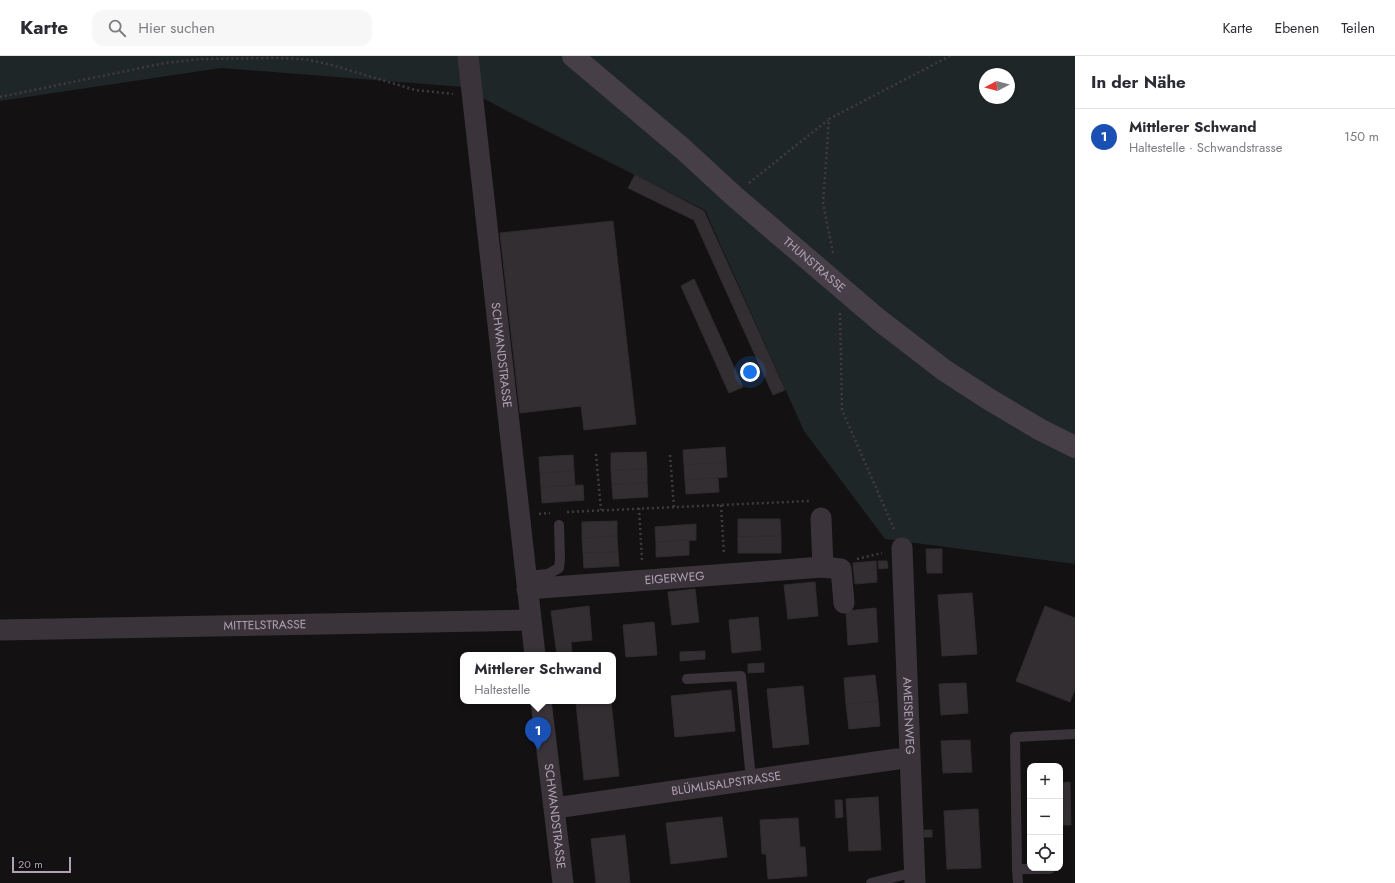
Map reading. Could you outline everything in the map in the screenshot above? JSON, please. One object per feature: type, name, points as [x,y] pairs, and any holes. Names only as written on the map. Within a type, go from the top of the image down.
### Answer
[{"type":"street","name":"SCHWANDSTRASSE","points":[[468,56],[518,515],[535,652]]},
{"type":"street","name":"THUNSTRASSE","points":[[573,56],[683,149],[734,196],[879,320],[944,370],[1039,429],[1075,446]]},
{"type":"street","points":[[821,518],[832,568],[844,603]]},
{"type":"street","name":"AMEISENWEG","points":[[902,548],[915,878]]},
{"type":"street","name":"EIGERWEG","points":[[526,583],[644,581],[725,574],[832,568]]},
{"type":"street","name":"MITTELSTRASSE","points":[[0,630],[530,620]]},
{"type":"street","name":"SCHWANDSTRASSE","points":[[541,704],[563,883]]},
{"type":"street","name":"BLÜMLISALPSTRASSE","points":[[555,808],[897,759]]},
{"type":"lane","points":[[526,583],[559,568],[559,525]]},
{"type":"lane","points":[[687,679],[741,676],[751,780]]},
{"type":"lane","points":[[1018,883],[1015,737],[1075,734]]},
{"type":"lane","points":[[1017,869],[1027,869]]},
{"type":"lane","points":[[871,883],[915,878]]},
{"type":"path","points":[[734,196],[829,120],[950,56]]},
{"type":"path","points":[[0,97],[165,63],[200,59],[277,58],[304,59],[332,65],[415,90],[442,94],[471,93]]},
{"type":"path","points":[[829,120],[823,203],[833,256]]},
{"type":"path","points":[[832,568],[846,561],[902,548],[842,410],[839,286]]},
{"type":"path","points":[[596,454],[601,510]]},
{"type":"path","points":[[670,455],[674,507]]},
{"type":"path","points":[[563,512],[820,500],[821,518]]},
{"type":"path","points":[[721,505],[725,574]]},
{"type":"path","points":[[639,508],[644,581]]},
{"type":"path","points":[[518,515],[556,513]]},
{"type":"shaded area","points":[[0,56],[1075,56],[1075,564],[885,539],[804,431],[705,210],[503,109],[463,87],[221,68],[0,101]]},
{"type":"building","points":[[635,175],[704,211],[785,390],[773,395],[694,220],[628,188]]},
{"type":"building","points":[[613,221],[636,424],[584,430],[581,406],[520,413],[500,233]]},
{"type":"building","points":[[694,279],[743,387],[729,393],[681,286]]},
{"type":"building","points":[[725,447],[726,462],[684,465],[683,450]]},
{"type":"building","points":[[646,452],[647,469],[611,470],[611,453]]},
{"type":"building","points":[[573,455],[574,471],[540,473],[539,457]]},
{"type":"building","points":[[726,462],[727,477],[685,480],[684,465]]},
{"type":"building","points":[[647,469],[647,483],[612,484],[611,470]]},
{"type":"building","points":[[574,471],[575,485],[541,487],[540,473]]},
{"type":"building","points":[[718,478],[719,492],[686,494],[685,480]]},
{"type":"building","points":[[647,483],[648,497],[613,499],[612,484]]},
{"type":"building","points":[[583,485],[584,500],[542,503],[541,487]]},
{"type":"building","points":[[738,519],[780,519],[781,536],[738,537]]},
{"type":"building","points":[[617,521],[617,536],[582,538],[582,522]]},
{"type":"building","points":[[696,524],[696,540],[656,542],[655,527]]},
{"type":"building","points":[[617,536],[618,552],[583,553],[582,538]]},
{"type":"building","points":[[781,536],[781,553],[738,553],[738,537]]},
{"type":"building","points":[[689,540],[689,555],[656,557],[656,542]]},
{"type":"building","points":[[926,549],[942,549],[942,573],[927,573]]},
{"type":"building","points":[[618,552],[619,566],[584,568],[583,553]]},
{"type":"building","points":[[876,561],[877,582],[855,584],[853,563]]},
{"type":"building","points":[[878,561],[887,561],[888,568],[879,569]]},
{"type":"building","points":[[815,582],[818,616],[788,619],[784,585]]},
{"type":"building","points":[[695,589],[699,622],[672,625],[668,592]]},
{"type":"building","points":[[972,593],[977,654],[942,656],[938,595]]},
{"type":"building","points":[[589,606],[592,640],[571,642],[572,652],[557,652],[551,611]]},
{"type":"building","points":[[1045,606],[1075,618],[1075,689],[1070,702],[1016,681]]},
{"type":"building","points":[[876,608],[878,642],[848,645],[846,611]]},
{"type":"building","points":[[758,617],[761,650],[732,653],[729,620]]},
{"type":"building","points":[[654,622],[657,655],[626,657],[623,625]]},
{"type":"building","points":[[705,651],[705,659],[680,661],[680,652]]},
{"type":"building","points":[[764,663],[764,672],[748,673],[748,664]]},
{"type":"building","points":[[875,675],[878,701],[846,704],[844,678]]},
{"type":"building","points":[[966,683],[968,713],[941,715],[939,684]]},
{"type":"building","points":[[803,686],[809,744],[773,748],[767,689]]},
{"type":"building","points":[[731,690],[735,731],[675,737],[671,696]]},
{"type":"building","points":[[878,701],[880,726],[849,729],[846,704]]},
{"type":"building","points":[[576,704],[611,704],[619,776],[584,780]]},
{"type":"building","points":[[970,740],[972,772],[943,773],[941,741]]},
{"type":"building","points":[[1070,782],[1071,825],[1063,825],[1063,783]]},
{"type":"building","points":[[878,797],[881,850],[849,851],[846,799]]},
{"type":"building","points":[[835,800],[842,800],[843,817],[836,818]]},
{"type":"building","points":[[978,809],[981,868],[947,869],[944,811]]},
{"type":"building","points":[[722,817],[727,857],[671,864],[666,823]]},
{"type":"building","points":[[798,818],[800,847],[805,847],[807,876],[768,879],[766,854],[762,854],[760,820]]},
{"type":"building","points":[[924,830],[932,830],[932,837],[924,837]]},
{"type":"building","points":[[625,835],[630,883],[596,883],[591,839]]},
{"type":"place","name":"Mittlerer Schwand","points":[[538,750]]}]
